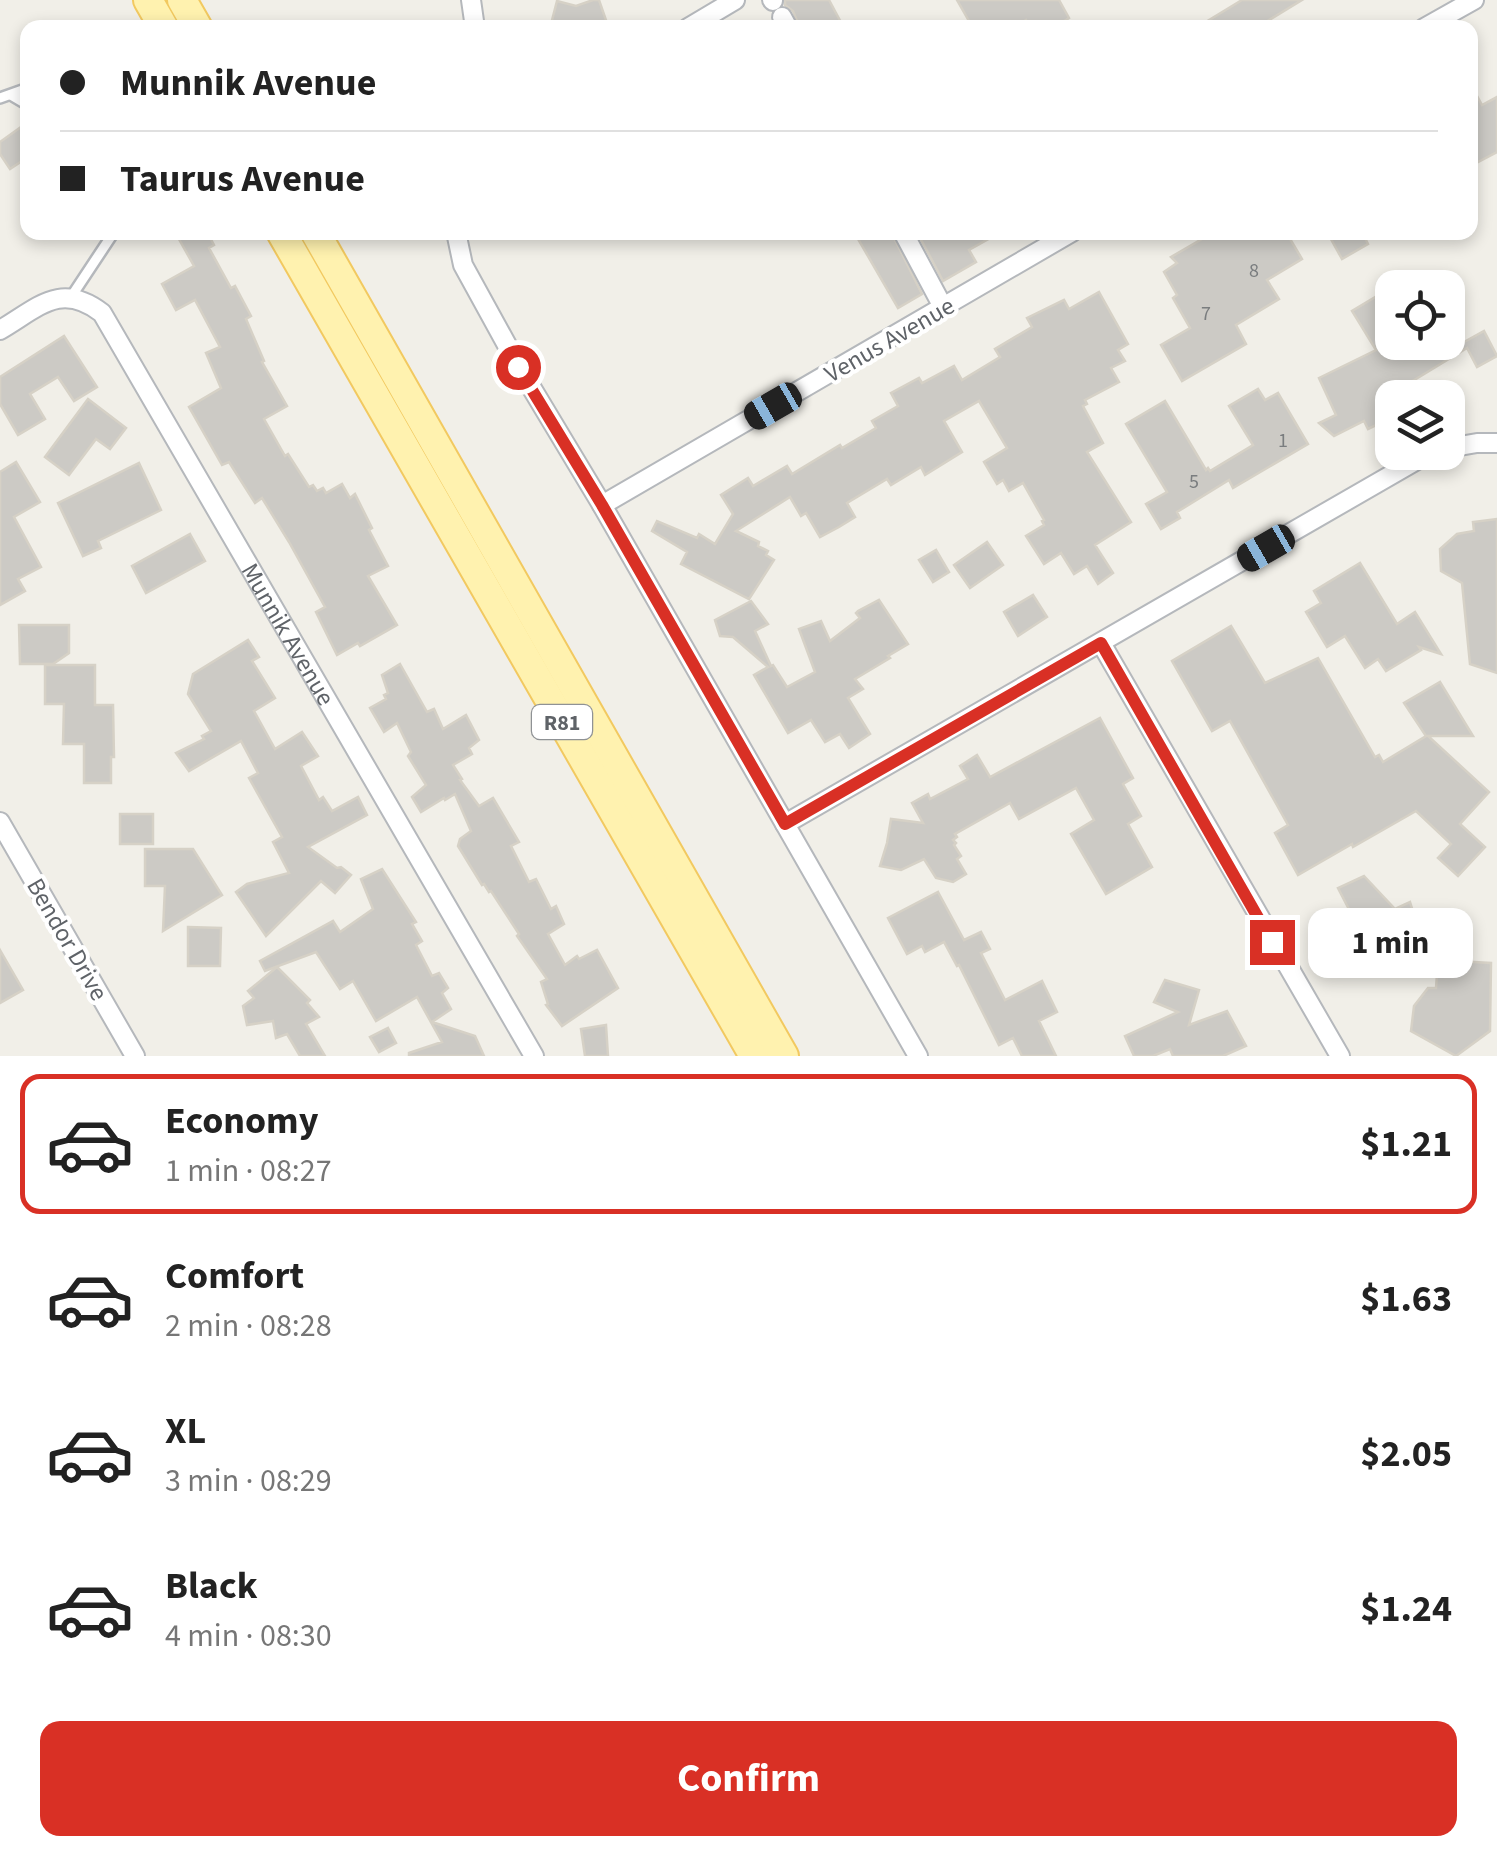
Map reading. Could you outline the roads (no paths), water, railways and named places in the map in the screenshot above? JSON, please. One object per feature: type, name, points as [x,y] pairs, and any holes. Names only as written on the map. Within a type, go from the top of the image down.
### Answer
[{"type":"main road","name":"R81","points":[[286,240],[754,1056]]},
{"type":"main road","name":"R81","points":[[319,240],[784,1056]]},
{"type":"street","points":[[701,20],[735,0]]},
{"type":"street","points":[[1438,20],[1474,0]]},
{"type":"street","points":[[458,240],[463,264],[518,367],[602,505],[918,1056]]},
{"type":"street","points":[[907,240],[943,307]]},
{"type":"street","name":"Venus Avenue","points":[[602,505],[1058,240]]},
{"type":"street","points":[[0,330],[54,298],[71,297]]},
{"type":"street","name":"Munnik Avenue","points":[[71,297],[86,301],[102,313],[534,1056]]},
{"type":"street","points":[[1465,444],[1497,443]]},
{"type":"street","points":[[785,824],[1400,470]]},
{"type":"street","points":[[1101,643],[1340,1056]]},
{"type":"street","name":"Bendor Drive","points":[[0,822],[136,1056]]},
{"type":"lane","points":[[71,297],[109,240]]}]
